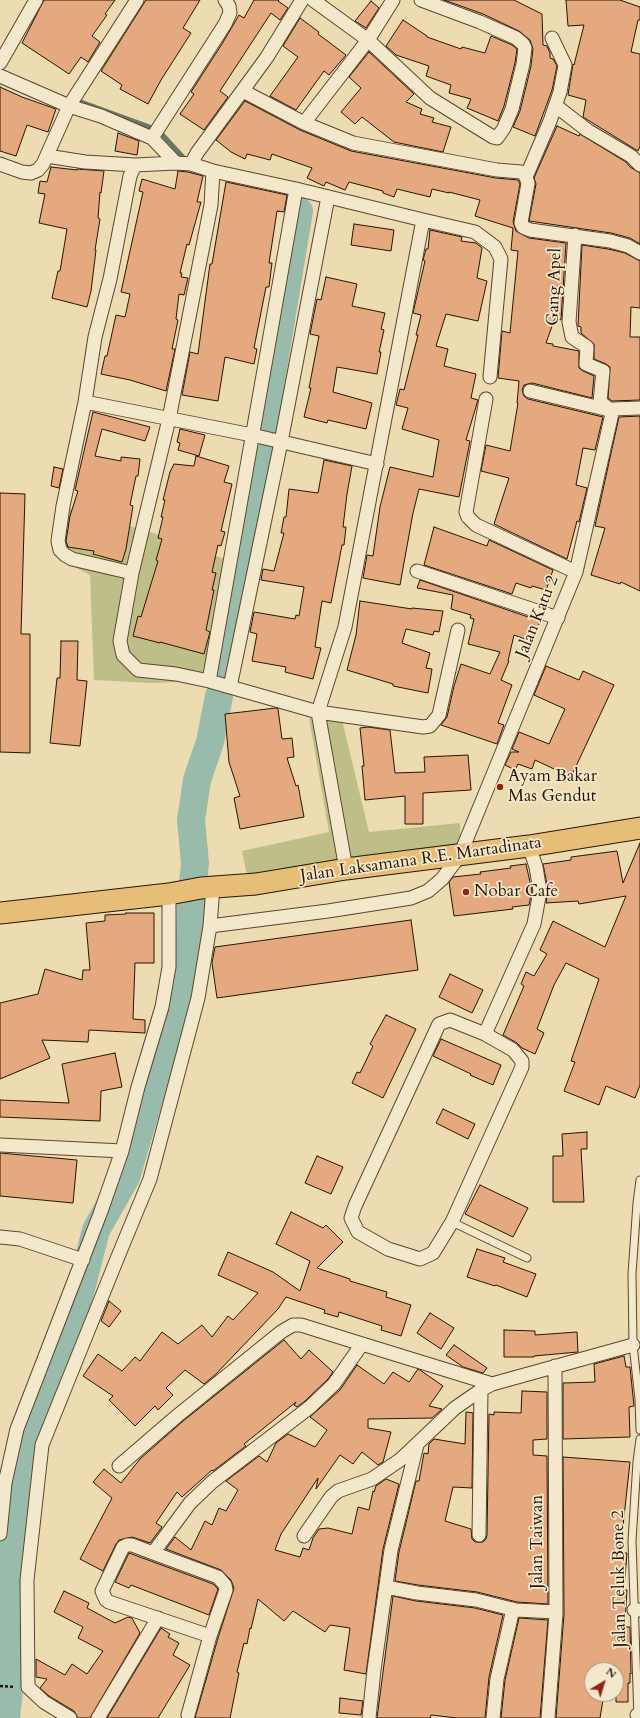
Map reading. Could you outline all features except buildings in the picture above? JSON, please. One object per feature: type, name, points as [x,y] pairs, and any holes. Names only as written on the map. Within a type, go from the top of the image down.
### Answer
[{"type":"main road","name":"Jalan Laksamana R.E. Martadinata","points":[[0,914],[207,888],[256,884],[346,869],[529,846],[640,828]]},
{"type":"street","points":[[0,63],[36,0]]},
{"type":"street","points":[[0,164],[22,172],[31,173],[38,170],[69,106],[137,0]]},
{"type":"street","points":[[152,138],[225,24],[230,14],[229,6],[225,0]]},
{"type":"street","points":[[191,164],[197,153],[267,57],[302,0]]},
{"type":"street","points":[[313,0],[368,40],[430,98],[496,138],[504,128],[512,109],[525,48],[523,44],[516,38],[480,22],[421,0]]},
{"type":"street","points":[[304,123],[368,40],[393,0]]},
{"type":"street","points":[[526,177],[556,106],[565,65],[552,38]]},
{"type":"street","points":[[0,76],[69,106],[101,116],[152,138],[176,163]]},
{"type":"street","points":[[243,91],[304,123],[353,143],[497,170],[520,172],[526,177],[528,183],[521,223],[524,227],[530,230],[610,241],[628,246],[640,253]]},
{"type":"street","points":[[556,106],[587,130],[632,156],[640,165]]},
{"type":"street","points":[[46,156],[85,162],[135,165],[176,163],[191,164],[213,171],[296,189],[475,232],[495,247],[501,259],[490,377]]},
{"type":"street","points":[[132,573],[65,556],[60,550],[58,541],[63,506],[85,402],[95,337],[110,279],[130,176],[135,165]]},
{"type":"street","points":[[213,171],[211,205],[169,419],[132,573],[120,641],[123,655],[138,670],[176,674],[230,687],[318,712],[423,727],[430,726],[439,715],[458,630]]},
{"type":"street","points":[[209,682],[255,436],[296,189]]},
{"type":"street","points":[[230,687],[277,442],[328,197]]},
{"type":"street","points":[[346,869],[318,712],[345,627],[423,220]]},
{"type":"street","name":"Gang Apel","points":[[575,235],[569,322],[572,337],[587,347],[586,364],[603,371],[600,402],[612,411]]},
{"type":"street","points":[[530,391],[612,411],[613,409],[640,408]]},
{"type":"street","points":[[486,399],[466,512],[471,521],[476,525],[576,572]]},
{"type":"street","points":[[85,402],[255,436],[377,464]]},
{"type":"street","name":"Jalan Katu 2","points":[[210,926],[328,911],[411,898],[428,891],[442,879],[460,855],[576,572],[612,411]]},
{"type":"street","points":[[417,571],[558,618]]},
{"type":"street","points":[[485,1034],[534,924],[540,891],[536,868],[529,846]]},
{"type":"street","points":[[70,1718],[44,1702],[28,1686],[27,1580],[42,1445],[150,1179],[198,998],[210,926],[207,888]]},
{"type":"street","points":[[0,1534],[5,1483],[17,1429],[83,1260],[122,1151],[138,1088],[162,1007],[169,967],[175,893]]},
{"type":"street","points":[[450,1020],[485,1034],[513,1050],[522,1060],[522,1067],[452,1222],[433,1253],[420,1259],[388,1249],[358,1232],[351,1218],[355,1206],[439,1024],[450,1020]]},
{"type":"street","points":[[0,1145],[122,1151]]},
{"type":"street","points":[[0,1237],[20,1239],[83,1260]]},
{"type":"street","points":[[119,1466],[281,1332],[293,1326],[301,1325],[362,1344],[486,1387]]},
{"type":"street","points":[[153,1553],[190,1503],[212,1482],[310,1407],[345,1371],[362,1344]]},
{"type":"street","points":[[304,1536],[331,1497],[338,1491],[372,1479],[400,1460],[455,1408],[486,1387],[555,1366],[633,1345]]},
{"type":"street","name":"Jalan Taiwan","points":[[548,1718],[556,1612],[555,1366]]},
{"type":"street","points":[[479,1535],[486,1387]]},
{"type":"street","points":[[370,1718],[374,1670],[391,1550],[417,1445]]},
{"type":"street","points":[[188,1715],[210,1636],[226,1590],[225,1585],[222,1580],[132,1545],[127,1545],[123,1548],[102,1591],[103,1596],[109,1602],[210,1636]]},
{"type":"street","points":[[386,1587],[417,1593],[476,1600],[514,1609],[556,1612]]},
{"type":"street","points":[[493,1718],[497,1679],[514,1609]]},
{"type":"street","points":[[98,1718],[158,1618]]},
{"type":"lane","points":[[640,1180],[632,1274],[633,1345],[639,1399],[640,1430]]},
{"type":"lane","points":[[452,1222],[527,1258]]},
{"type":"lane","name":"Jalan Teluk Bone 2","points":[[638,1716],[637,1610],[632,1541],[640,1439]]},
{"type":"path","points":[[0,1686],[18,1686]]},
{"type":"green space","points":[[65,507],[153,533],[230,561],[209,681],[152,683],[94,680],[90,575],[59,559]]},
{"type":"green space","points":[[341,716],[369,832],[460,823],[460,847],[247,875],[242,851],[329,832],[309,718]]},
{"type":"waterway","points":[[79,101],[153,128]]},
{"type":"waterway","points":[[162,134],[185,159]]},
{"type":"waterway","points":[[221,682],[299,211]]},
{"type":"waterway","points":[[6,1718],[14,1642],[13,1534],[25,1445],[63,1359],[96,1230],[126,1177],[165,1045],[188,987],[191,904],[195,863],[191,820],[197,780],[210,742],[219,696]]},
{"type":"place","name":"Ayam Bakar Mas Gendut","points":[[500,787]]},
{"type":"place","name":"Nobar Cafe","points":[[466,892]]}]
